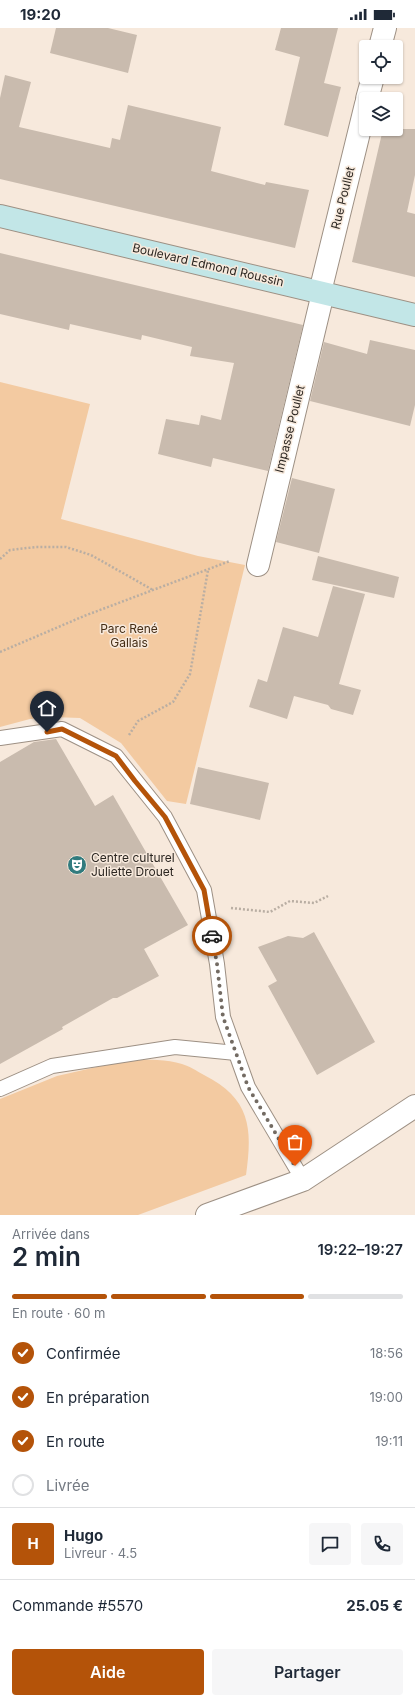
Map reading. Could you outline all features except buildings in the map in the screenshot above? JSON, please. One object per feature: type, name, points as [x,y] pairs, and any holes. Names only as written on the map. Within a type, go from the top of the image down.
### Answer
[{"type":"street","points":[[382,40],[385,28]]},
{"type":"street","name":"Rue Poullet","points":[[322,292],[359,134]]},
{"type":"street","name":"Boulevard Edmond Roussin","points":[[0,216],[415,315]]},
{"type":"street","name":"Impasse Poullet","points":[[260,555],[322,292]]},
{"type":"street","points":[[207,1215],[303,1180],[414,1110]]},
{"type":"lane","points":[[0,738],[62,729],[116,756],[165,817],[204,890],[217,964],[223,1017],[248,1087],[303,1180]]},
{"type":"lane","points":[[0,1089],[52,1066],[83,1061],[175,1047],[236,1053]]},
{"type":"path","points":[[0,559],[10,550],[36,547],[66,547],[91,555],[154,590]]},
{"type":"path","points":[[0,652],[84,616],[229,562],[260,555]]},
{"type":"path","points":[[116,756],[138,720],[173,702],[190,674],[208,570]]},
{"type":"path","points":[[206,906],[270,912],[290,901],[314,903],[328,896]]},
{"type":"green space","name":"Parc René Gallais","points":[[0,382],[90,404],[61,519],[198,556],[245,565],[186,804],[167,801],[121,743],[80,718],[52,717],[30,719],[0,727]]},
{"type":"green space","points":[[132,1059],[164,1060],[185,1065],[219,1084],[231,1094],[239,1104],[245,1116],[248,1129],[249,1143],[246,1175],[138,1215],[0,1215],[0,1099],[57,1076]]},
{"type":"way so far","points":[[212,936],[223,1017],[248,1087],[295,1166]]},
{"type":"place","name":"Centre culturel Juliette Drouet","points":[[77,865]]},
{"type":"route","points":[[47,732],[62,729],[116,756],[165,817],[204,890],[212,936]]}]
